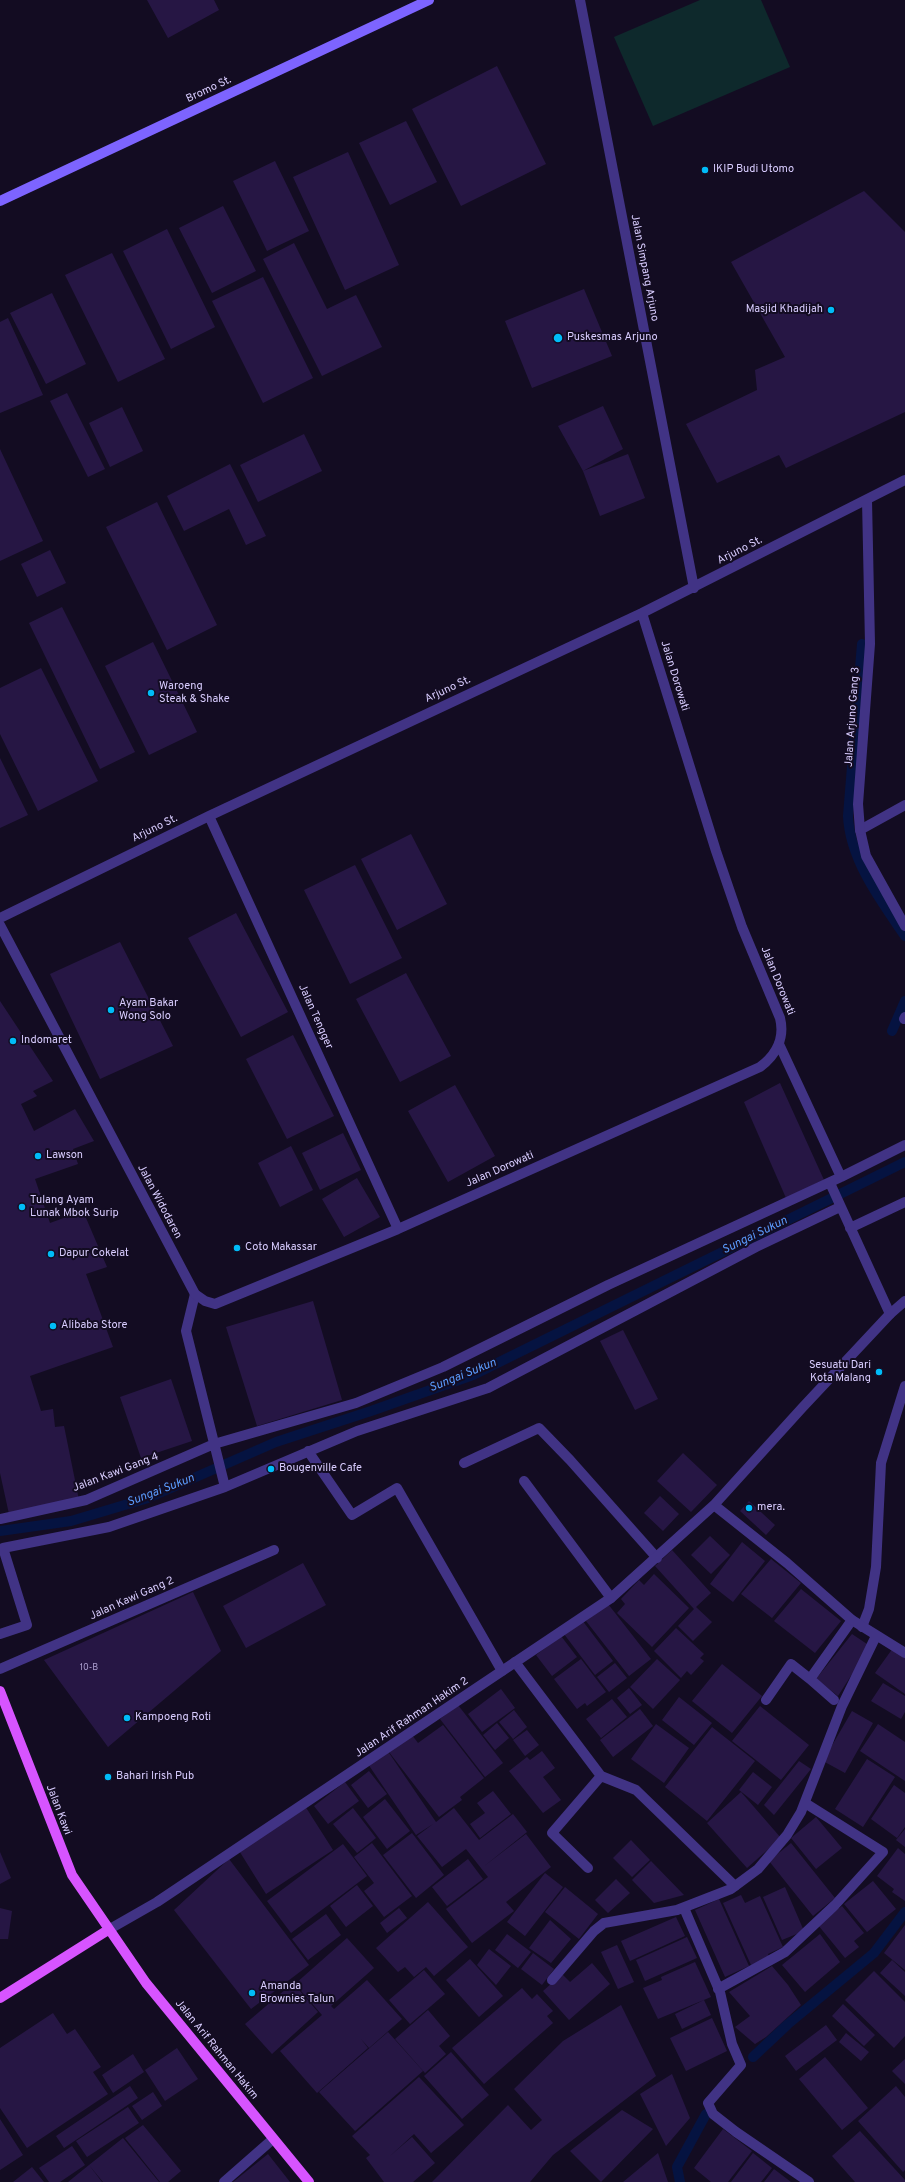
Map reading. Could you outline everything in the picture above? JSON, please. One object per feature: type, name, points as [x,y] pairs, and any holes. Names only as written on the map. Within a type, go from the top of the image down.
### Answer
[{"type":"main road","name":"Jalan Kawi","points":[[0,1691],[72,1876],[108,1930]]},
{"type":"main road","points":[[0,1998],[108,1930]]},
{"type":"main road","name":"Jalan Arif Rahman Hakim","points":[[108,1930],[146,1983],[309,2182]]},
{"type":"street","name":"Bromo St.","points":[[0,201],[429,0]]},
{"type":"street","name":"Jalan Simpang Arjuno","points":[[580,0],[694,588]]},
{"type":"street","name":"Arjuno St.","points":[[0,918],[209,816],[694,588],[905,480]]},
{"type":"street","name":"Jalan Arjuno Gang 3","points":[[867,500],[870,644],[858,804],[860,830],[866,856],[905,926]]},
{"type":"street","name":"Jalan Dorowati","points":[[398,1229],[760,1067],[774,1056],[779,1044],[783,1029],[780,1018],[737,912],[642,613]]},
{"type":"street","points":[[860,830],[905,805]]},
{"type":"street","name":"Jalan Tengger","points":[[209,816],[398,1229]]},
{"type":"street","name":"Jalan Widodaren","points":[[0,925],[195,1294]]},
{"type":"street","points":[[779,1044],[841,1177]]},
{"type":"street","name":"Jalan Kawi Gang 4","points":[[0,1519],[86,1500],[214,1444],[356,1403],[443,1367],[608,1285],[830,1183],[905,1145]]},
{"type":"street","points":[[830,1183],[890,1314]]},
{"type":"street","points":[[850,1228],[905,1202]]},
{"type":"street","points":[[0,1634],[27,1625],[3,1548],[109,1527],[225,1487],[357,1431],[488,1388],[756,1247],[840,1207]]},
{"type":"street","points":[[225,1487],[186,1331],[195,1294],[205,1301],[215,1304],[226,1301],[398,1229]]},
{"type":"street","name":"Jalan Arif Rahman Hakim 2","points":[[108,1930],[158,1902],[610,1598],[714,1506],[802,1408],[890,1314],[905,1301]]},
{"type":"street","points":[[862,1627],[869,1609],[876,1567],[881,1463],[905,1386]]},
{"type":"street","points":[[464,1463],[538,1428],[570,1460],[657,1558]]},
{"type":"street","points":[[308,1451],[352,1515],[396,1488],[502,1671]]},
{"type":"street","points":[[524,1481],[610,1598]]},
{"type":"street","points":[[714,1506],[787,1563],[852,1620],[905,1653]]},
{"type":"street","name":"Jalan Kawi Gang 2","points":[[0,1669],[274,1550]]},
{"type":"street","points":[[810,1679],[852,1620]]},
{"type":"street","points":[[552,1980],[594,1931],[604,1923],[684,1908],[735,1886],[758,1869],[787,1835],[804,1803],[842,1706],[876,1636]]},
{"type":"street","points":[[515,1662],[601,1776],[636,1790],[735,1886]]},
{"type":"street","points":[[766,1700],[792,1664],[834,1700]]},
{"type":"street","points":[[588,1868],[552,1833],[601,1776]]},
{"type":"street","points":[[718,1989],[785,1952],[835,1905],[883,1852],[804,1803]]},
{"type":"street","points":[[684,1908],[718,1989],[732,2044],[740,2065],[708,2103],[713,2114],[736,2132],[809,2182]]},
{"type":"street","points":[[224,2182],[273,2139]]},
{"type":"green space","points":[[700,0],[761,0],[790,67],[653,126],[614,37]]},
{"type":"building","points":[[147,0],[214,0],[219,10],[168,38]]},
{"type":"building","points":[[497,66],[546,164],[461,206],[412,109]]},
{"type":"building","points":[[406,121],[437,182],[390,205],[359,143]]},
{"type":"building","points":[[348,152],[399,265],[345,290],[293,177]]},
{"type":"building","points":[[275,161],[309,231],[267,251],[233,181]]},
{"type":"building","name":"Masjid Khadijah","points":[[864,191],[905,232],[905,412],[786,468],[779,455],[717,483],[686,424],[757,390],[755,370],[785,357],[731,262]]},
{"type":"building","points":[[223,206],[256,271],[212,293],[179,228]]},
{"type":"building","points":[[167,229],[215,327],[171,349],[123,251]]},
{"type":"building","points":[[294,243],[327,309],[356,295],[382,347],[322,376],[263,259]]},
{"type":"building","points":[[112,253],[165,359],[118,382],[65,275]]},
{"type":"building","points":[[263,277],[313,378],[263,403],[212,301]]},
{"type":"building","name":"Puskesmas Arjuno","points":[[584,289],[612,356],[532,388],[505,321]]},
{"type":"building","points":[[52,293],[86,364],[46,384],[10,313]]},
{"type":"building","points":[[8,318],[43,395],[0,413],[0,322]]},
{"type":"building","points":[[67,393],[105,469],[88,477],[50,401]]},
{"type":"building","points":[[603,406],[623,449],[583,471],[558,426]]},
{"type":"building","points":[[122,407],[143,451],[110,467],[89,423]]},
{"type":"building","points":[[304,434],[322,471],[258,502],[240,465]]},
{"type":"building","points":[[0,449],[43,541],[0,561]]},
{"type":"building","points":[[628,454],[645,498],[600,516],[583,471]]},
{"type":"building","points":[[230,464],[266,536],[246,545],[229,509],[184,531],[167,496]]},
{"type":"building","points":[[157,502],[217,625],[167,650],[106,527]]},
{"type":"building","points":[[50,550],[66,583],[37,597],[21,564]]},
{"type":"building","points":[[62,607],[135,752],[100,769],[29,623]]},
{"type":"building","points":[[153,642],[197,732],[149,755],[105,666]]},
{"type":"building","points":[[41,668],[98,781],[38,811],[0,734],[0,688]]},
{"type":"building","points":[[0,758],[28,815],[0,828]]},
{"type":"building","points":[[411,834],[447,904],[397,930],[361,859]]},
{"type":"building","points":[[355,865],[402,958],[350,984],[304,890]]},
{"type":"building","points":[[236,913],[288,1012],[241,1037],[188,938]]},
{"type":"building","name":"Ayam Bakar Wong Solo","points":[[120,942],[173,1046],[100,1079],[50,974]]},
{"type":"building","points":[[406,973],[451,1056],[400,1082],[356,999]]},
{"type":"building","points":[[0,1001],[53,1081],[33,1091],[37,1096],[21,1104],[34,1131],[75,1109],[94,1141],[73,1149],[78,1164],[35,1179],[50,1223],[83,1211],[107,1267],[86,1274],[113,1347],[30,1376],[41,1411],[53,1409],[55,1427],[64,1426],[79,1500],[9,1514],[0,1473]]},
{"type":"building","points":[[293,1035],[334,1116],[287,1139],[246,1059]]},
{"type":"building","points":[[780,1083],[824,1180],[786,1198],[744,1102]]},
{"type":"building","points":[[455,1085],[495,1156],[448,1182],[408,1111]]},
{"type":"building","points":[[343,1133],[361,1170],[320,1190],[302,1153]]},
{"type":"building","points":[[291,1146],[313,1190],[280,1207],[258,1163]]},
{"type":"building","points":[[357,1178],[380,1217],[344,1237],[322,1199]]},
{"type":"building","points":[[313,1301],[342,1400],[257,1426],[226,1327]]},
{"type":"building","points":[[623,1330],[658,1399],[635,1410],[600,1341]]},
{"type":"building","points":[[171,1379],[192,1441],[141,1458],[120,1397]]},
{"type":"building","points":[[683,1453],[717,1485],[691,1512],[657,1481]]},
{"type":"building","points":[[660,1496],[679,1514],[663,1531],[644,1513]]},
{"type":"building","points":[[749,1501],[775,1525],[766,1535],[740,1511]]},
{"type":"building","points":[[710,1536],[730,1555],[711,1574],[691,1555]]},
{"type":"building","points":[[742,1542],[765,1561],[733,1602],[710,1584]]},
{"type":"building","points":[[672,1550],[711,1593],[696,1607],[712,1622],[693,1641],[678,1626],[694,1609],[655,1566]]},
{"type":"building","points":[[771,1559],[801,1583],[772,1618],[741,1594]]},
{"type":"building","points":[[303,1563],[326,1605],[246,1648],[223,1606]]},
{"type":"building","points":[[654,1574],[689,1608],[652,1647],[617,1613],[625,1604],[621,1599],[639,1580],[644,1585]]},
{"type":"building","points":[[801,1589],[841,1621],[815,1653],[774,1621]]},
{"type":"building","points":[[193,1592],[221,1651],[108,1747],[44,1660]]},
{"type":"building","points":[[608,1604],[651,1659],[629,1676],[586,1621]]},
{"type":"building","points":[[582,1620],[613,1661],[595,1675],[564,1634]]},
{"type":"building","points":[[676,1628],[704,1654],[700,1658],[704,1661],[691,1675],[687,1671],[681,1678],[654,1651]]},
{"type":"building","points":[[852,1634],[870,1646],[838,1696],[816,1679]]},
{"type":"building","points":[[561,1636],[577,1657],[552,1676],[536,1655]]},
{"type":"building","points":[[893,1648],[905,1656],[905,1694],[875,1673]]},
{"type":"building","points":[[581,1659],[606,1692],[587,1706],[585,1703],[577,1709],[554,1679]]},
{"type":"building","points":[[657,1659],[680,1680],[653,1709],[630,1687]]},
{"type":"building","points":[[615,1663],[627,1678],[609,1692],[597,1677]]},
{"type":"building","points":[[722,1664],[762,1696],[732,1733],[692,1701]]},
{"type":"building","points":[[883,1683],[905,1696],[905,1712],[901,1719],[871,1701]]},
{"type":"building","points":[[629,1688],[642,1705],[630,1714],[617,1698]]},
{"type":"building","points":[[501,1689],[515,1708],[482,1732],[468,1714]]},
{"type":"building","points":[[679,1697],[712,1723],[694,1745],[662,1720]]},
{"type":"building","points":[[612,1699],[627,1717],[601,1738],[586,1719]]},
{"type":"building","points":[[458,1705],[503,1763],[485,1777],[440,1719]]},
{"type":"building","points":[[760,1706],[809,1745],[781,1780],[732,1741]]},
{"type":"building","points":[[640,1709],[653,1726],[613,1757],[600,1740]]},
{"type":"building","points":[[514,1710],[527,1727],[513,1739],[499,1722]]},
{"type":"building","points":[[852,1711],[873,1723],[845,1773],[823,1761]]},
{"type":"building","points":[[497,1723],[509,1738],[495,1750],[483,1735]]},
{"type":"building","points":[[656,1724],[689,1748],[664,1783],[631,1759]]},
{"type":"building","points":[[878,1724],[905,1742],[905,1781],[860,1751]]},
{"type":"building","points":[[443,1725],[484,1778],[460,1797],[462,1800],[439,1817],[389,1752],[412,1735],[418,1743]]},
{"type":"building","points":[[712,1727],[755,1761],[707,1821],[665,1787]]},
{"type":"building","points":[[527,1730],[539,1745],[525,1756],[513,1740]]},
{"type":"building","points":[[387,1750],[436,1822],[454,1808],[479,1840],[513,1814],[527,1832],[483,1867],[526,1834],[551,1867],[506,1902],[514,1911],[472,1943],[446,1909],[488,1877],[466,1849],[442,1867],[417,1836],[433,1824],[416,1835],[368,1764]]},
{"type":"building","points":[[542,1751],[555,1768],[543,1777],[561,1800],[543,1813],[509,1771],[527,1757],[530,1760]]},
{"type":"building","points":[[867,1759],[895,1777],[863,1827],[835,1809]]},
{"type":"building","points":[[799,1761],[811,1769],[774,1815],[764,1805]]},
{"type":"building","points":[[369,1771],[387,1794],[368,1808],[351,1785]]},
{"type":"building","points":[[753,1772],[772,1787],[758,1805],[739,1790]]},
{"type":"building","points":[[345,1782],[359,1801],[328,1824],[314,1806]]},
{"type":"building","points":[[894,1785],[905,1793],[905,1827],[897,1838],[871,1819]]},
{"type":"building","points":[[493,1791],[511,1814],[480,1838],[470,1824],[485,1813],[477,1803]]},
{"type":"building","points":[[741,1792],[781,1838],[747,1868],[707,1823]]},
{"type":"building","points":[[385,1799],[410,1831],[387,1849],[363,1817]]},
{"type":"building","points":[[305,1806],[333,1850],[266,1894],[238,1849]]},
{"type":"building","points":[[353,1808],[376,1838],[357,1853],[333,1824]]},
{"type":"building","points":[[816,1817],[842,1848],[816,1869],[791,1838]]},
{"type":"building","points":[[905,1829],[905,1847],[896,1840]]},
{"type":"building","points":[[412,1833],[444,1875],[416,1898],[383,1855]]},
{"type":"building","points":[[631,1840],[650,1860],[632,1877],[613,1858]]},
{"type":"building","points":[[372,1843],[412,1896],[384,1917],[364,1891],[374,1883],[354,1857]]},
{"type":"building","points":[[791,1843],[835,1898],[813,1916],[769,1861]]},
{"type":"building","points":[[343,1844],[367,1876],[291,1933],[267,1901]]},
{"type":"building","points":[[898,1848],[905,1854],[905,1901],[892,1892],[894,1889],[877,1876]]},
{"type":"building","points":[[0,1852],[11,1878],[0,1884]]},
{"type":"building","points":[[229,1859],[309,1965],[251,2009],[174,1910]]},
{"type":"building","points":[[468,1859],[483,1879],[447,1906],[432,1887]]},
{"type":"building","points":[[651,1861],[684,1895],[654,1903],[632,1880]]},
{"type":"building","points":[[545,1873],[563,1887],[525,1936],[507,1922]]},
{"type":"building","points":[[616,1879],[630,1893],[608,1913],[595,1900]]},
{"type":"building","points":[[873,1881],[896,1909],[867,1932],[844,1904]]},
{"type":"building","points":[[357,1885],[373,1906],[346,1927],[330,1906]]},
{"type":"building","points":[[565,1887],[598,1914],[579,1939],[545,1912]]},
{"type":"building","points":[[785,1887],[804,1931],[782,1940],[763,1897]]},
{"type":"building","points":[[741,1895],[745,1903],[760,1896],[783,1947],[768,1954],[769,1957],[751,1965],[723,1903]]},
{"type":"building","points":[[719,1899],[749,1966],[725,1977],[695,1910]]},
{"type":"building","points":[[428,1902],[468,1947],[434,1976],[426,1967],[414,1977],[405,1967],[398,1972],[376,1948]]},
{"type":"building","points":[[842,1906],[864,1933],[854,1941],[859,1947],[845,1958],[818,1925]]},
{"type":"building","points":[[0,1908],[12,1911],[8,1939],[0,1939]]},
{"type":"building","points":[[399,1908],[407,1918],[387,1933],[380,1923]]},
{"type":"building","points":[[326,1914],[341,1935],[308,1960],[292,1939]]},
{"type":"building","points":[[676,1917],[685,1936],[630,1961],[621,1941]]},
{"type":"building","points":[[550,1920],[571,1939],[551,1963],[529,1948]]},
{"type":"building","points":[[905,1925],[905,1970],[884,1953]]},
{"type":"building","points":[[507,1934],[531,1952],[518,1968],[495,1950]]},
{"type":"building","points":[[820,1934],[840,1962],[805,1992],[782,1965]]},
{"type":"building","points":[[687,1937],[697,1958],[645,1981],[636,1960]]},
{"type":"building","points":[[347,1938],[374,1968],[331,2006],[334,2009],[367,1980],[402,2019],[369,2048],[361,2039],[368,2048],[317,2093],[280,2051],[322,2015],[295,1984]]},
{"type":"building","points":[[617,1945],[634,1982],[618,1989],[601,1952]]},
{"type":"building","points":[[489,1949],[511,1966],[496,1985],[477,1965]]},
{"type":"building","points":[[533,1953],[554,1969],[542,1985],[521,1969]]},
{"type":"building","points":[[470,1959],[503,1996],[479,2017],[446,1980]]},
{"type":"building","points":[[892,1960],[905,1972],[905,1996],[880,1973]]},
{"type":"building","points":[[695,1962],[711,1997],[658,2019],[643,1988],[662,1980],[661,1977]]},
{"type":"building","points":[[592,1963],[610,1984],[569,2020],[543,1991],[562,1974],[570,1982]]},
{"type":"building","points":[[772,1966],[788,1985],[801,2005],[766,2037],[755,2044],[735,2027],[750,2016],[729,1992]]},
{"type":"building","points":[[424,1970],[445,1994],[410,2024],[389,2000]]},
{"type":"building","points":[[874,1971],[905,2002],[905,2036],[894,2048],[845,2000]]},
{"type":"building","points":[[293,1983],[318,2012],[272,2054],[245,2024]]},
{"type":"building","points":[[522,1988],[532,1999],[537,1994],[553,2011],[547,2016],[553,2023],[484,2084],[452,2048]]},
{"type":"building","points":[[704,2000],[711,2015],[682,2029],[675,2014]]},
{"type":"building","points":[[843,2004],[875,2035],[864,2046],[832,2016]]},
{"type":"building","points":[[621,2005],[656,2076],[553,2155],[530,2182],[432,2182],[508,2105],[531,2130],[542,2120],[514,2089],[563,2041]]},
{"type":"building","points":[[428,2010],[450,2036],[439,2046],[446,2054],[425,2073],[395,2039]]},
{"type":"building","points":[[53,2013],[67,2034],[75,2029],[101,2067],[93,2072],[108,2094],[27,2148],[0,2108],[0,2048]]},
{"type":"building","points":[[712,2018],[727,2051],[686,2071],[670,2038]]},
{"type":"building","points":[[826,2025],[837,2040],[796,2071],[785,2056]]},
{"type":"building","points":[[388,2032],[423,2071],[355,2131],[319,2092]]},
{"type":"building","points":[[846,2033],[869,2052],[861,2061],[839,2042]]},
{"type":"building","points":[[177,2048],[198,2079],[165,2101],[145,2070]]},
{"type":"building","points":[[451,2052],[489,2095],[462,2119],[424,2076]]},
{"type":"building","points":[[133,2054],[144,2072],[113,2093],[102,2075]]},
{"type":"building","points":[[825,2057],[868,2108],[842,2130],[799,2079]]},
{"type":"building","points":[[905,2059],[905,2084],[892,2071]]},
{"type":"building","points":[[672,2074],[690,2118],[666,2146],[640,2094]]},
{"type":"building","points":[[419,2077],[464,2125],[431,2153],[414,2134],[390,2156],[412,2137],[435,2163],[413,2182],[384,2182],[366,2158],[370,2155],[352,2136]]},
{"type":"building","points":[[130,2086],[138,2098],[64,2148],[56,2136]]},
{"type":"building","points":[[896,2086],[905,2097],[905,2170],[903,2172],[858,2121]]},
{"type":"building","points":[[153,2092],[162,2106],[142,2120],[132,2106]]},
{"type":"building","points":[[128,2107],[139,2123],[87,2157],[76,2141]]},
{"type":"building","points":[[622,2110],[653,2129],[601,2182],[570,2151]]},
{"type":"building","points":[[0,2119],[23,2155],[0,2170]]},
{"type":"building","points":[[143,2125],[181,2171],[168,2182],[160,2182],[125,2138]]},
{"type":"building","points":[[723,2129],[752,2151],[728,2182],[711,2182],[694,2168]]},
{"type":"building","points":[[860,2131],[905,2180],[905,2182],[855,2182],[832,2156]]},
{"type":"building","points":[[123,2138],[159,2182],[103,2182],[89,2165]]},
{"type":"building","points":[[72,2146],[85,2165],[60,2182],[49,2182],[39,2168]]},
{"type":"building","points":[[658,2153],[668,2182],[623,2182]]},
{"type":"building","points":[[753,2153],[772,2168],[761,2182],[731,2182]]},
{"type":"building","points":[[268,2154],[290,2182],[233,2182]]},
{"type":"building","points":[[89,2165],[102,2182],[68,2182]]},
{"type":"building","points":[[32,2167],[44,2182],[13,2182]]},
{"type":"building","points":[[774,2169],[791,2182],[764,2182]]},
{"type":"waterway","points":[[862,644],[848,816],[850,832],[854,848],[868,879],[886,909],[905,936]]},
{"type":"waterway","points":[[892,1031],[905,1001]]},
{"type":"waterway","name":"Sungai Sukun","points":[[0,1531],[71,1521],[148,1498],[276,1442],[371,1411],[473,1375],[905,1162]]},
{"type":"waterway","points":[[753,2057],[788,2024],[874,1953],[905,1912]]},
{"type":"waterway","points":[[680,2182],[677,2167],[706,2114]]},
{"type":"place","name":"IKIP Budi Utomo","points":[[705,170]]},
{"type":"place","name":"Masjid Khadijah","points":[[831,310]]},
{"type":"place","name":"Puskesmas Arjuno","points":[[558,338]]},
{"type":"place","name":"Waroeng Steak & Shake","points":[[151,693]]},
{"type":"place","name":"Ayam Bakar Wong Solo","points":[[111,1010]]},
{"type":"place","name":"Indomaret","points":[[13,1041]]},
{"type":"place","name":"Lawson","points":[[38,1156]]},
{"type":"place","name":"Tulang Ayam Lunak Mbok Surip","points":[[22,1207]]},
{"type":"place","name":"Coto Makassar","points":[[237,1248]]},
{"type":"place","name":"Dapur Cokelat","points":[[51,1254]]},
{"type":"place","name":"Alibaba Store","points":[[53,1326]]},
{"type":"place","name":"Sesuatu Dari Kota Malang","points":[[879,1372]]},
{"type":"place","name":"Bougenville Cafe","points":[[271,1469]]},
{"type":"place","name":"mera.","points":[[749,1508]]},
{"type":"place","name":"Kampoeng Roti","points":[[127,1718]]},
{"type":"place","name":"Bahari Irish Pub","points":[[108,1777]]},
{"type":"place","name":"Amanda Brownies Talun","points":[[252,1993]]}]
